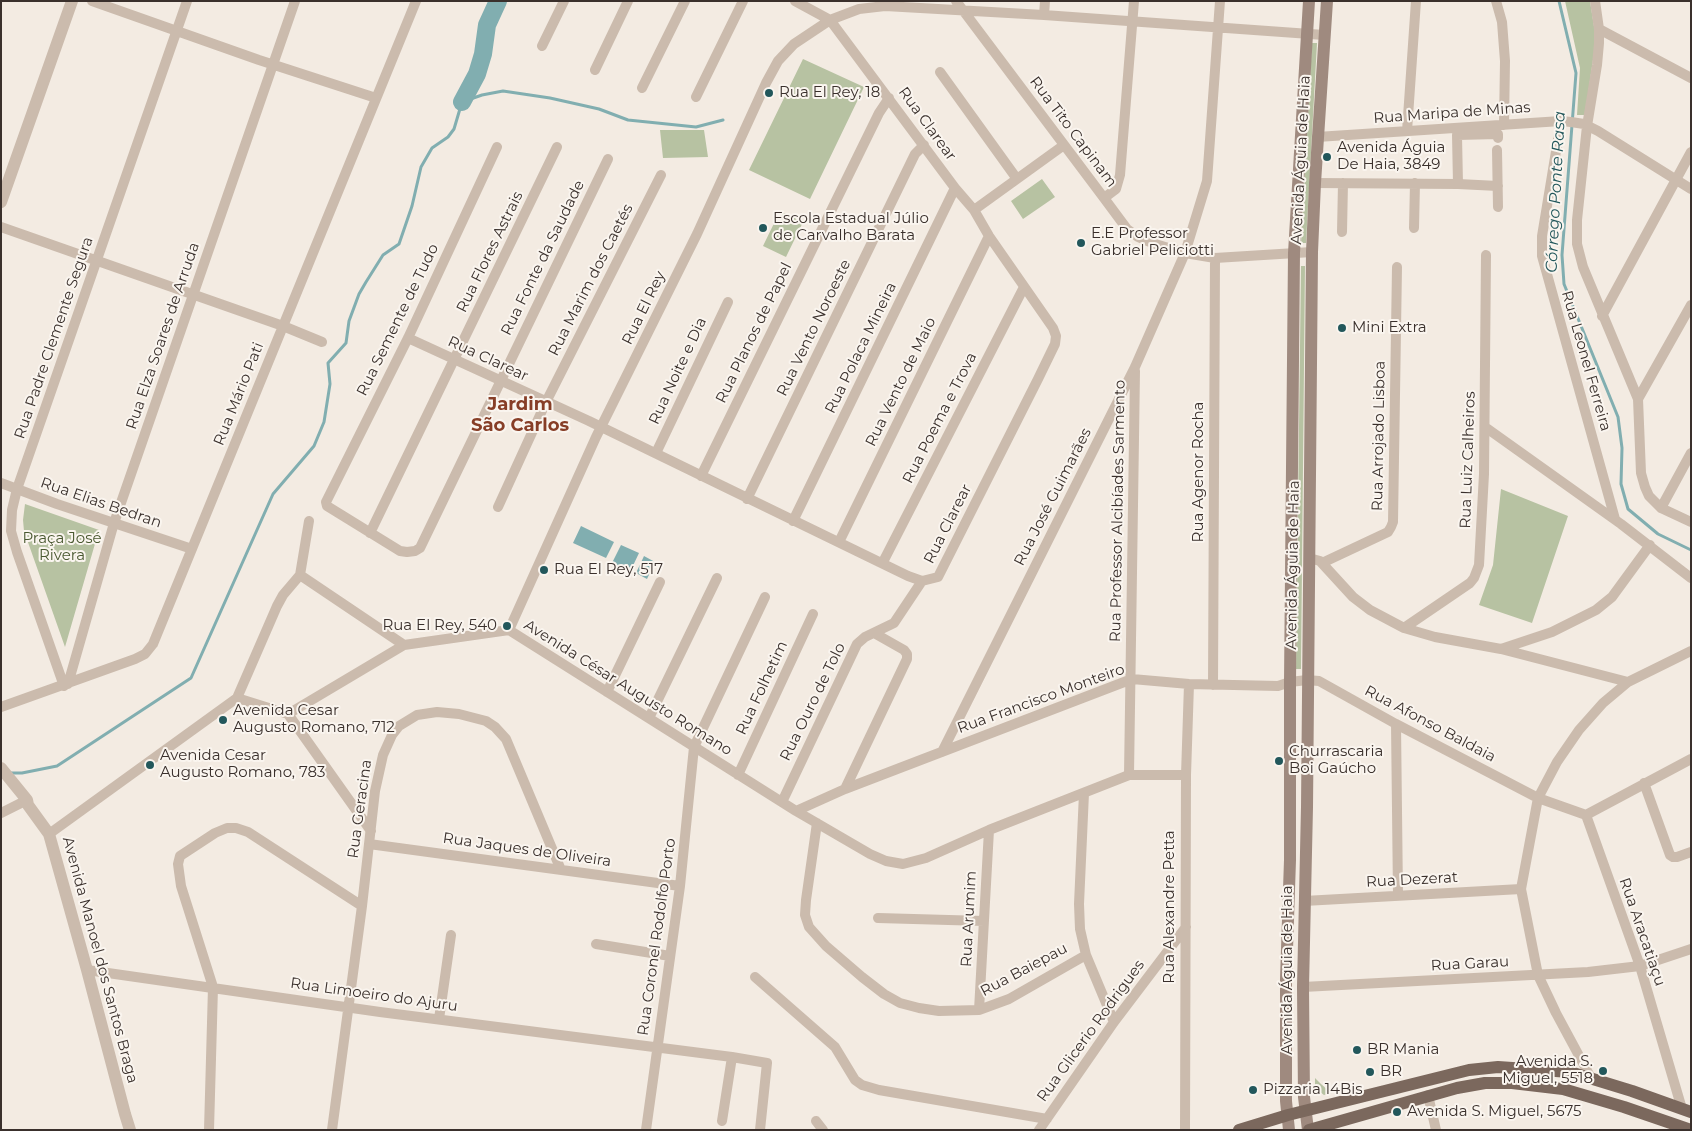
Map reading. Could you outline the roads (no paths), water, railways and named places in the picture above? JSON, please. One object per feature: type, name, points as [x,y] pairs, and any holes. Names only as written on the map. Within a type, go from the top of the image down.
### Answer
[{"type":"main road","name":"Avenida Águia de Haia","points":[[1289,1130],[1286,1091],[1290,860],[1294,253],[1309,1]]},
{"type":"main road","name":"Avenida Águia de Haia","points":[[1308,1130],[1302,987],[1312,252],[1327,1]]},
{"type":"main road","points":[[1239,1130],[1288,1115],[1469,1070],[1498,1067],[1570,1072],[1686,1111]]},
{"type":"main road","points":[[1308,1130],[1428,1095],[1485,1083],[1563,1088],[1691,1130]]},
{"type":"street","points":[[1,202],[72,1]]},
{"type":"street","points":[[92,1],[273,65],[376,98]]},
{"type":"street","name":"Rua Padre Clemente Segura","points":[[66,685],[17,552],[11,531],[12,510],[17,489],[187,1]]},
{"type":"street","name":"Rua Elza Soares de Arruda","points":[[66,685],[114,523],[295,1]]},
{"type":"street","name":"Rua Mário Pati","points":[[1,707],[135,659],[145,654],[153,644],[416,1]]},
{"type":"street","points":[[542,46],[564,1]]},
{"type":"street","points":[[595,70],[628,1]]},
{"type":"street","points":[[642,88],[685,1]]},
{"type":"street","points":[[696,97],[743,1]]},
{"type":"street","name":"Rua Tito Capinam","points":[[956,1],[1127,229],[1138,237],[1185,253],[1215,258],[1312,252]]},
{"type":"street","points":[[1044,15],[1045,1]]},
{"type":"street","points":[[1104,198],[1116,189],[1120,175],[1134,1]]},
{"type":"street","name":"Rua José Guimarães","points":[[942,752],[1134,367],[1185,253],[1207,181],[1220,1]]},
{"type":"street","points":[[1407,131],[1416,1]]},
{"type":"street","points":[[1496,1],[1502,22],[1505,61],[1504,125]]},
{"type":"street","points":[[1595,1],[1599,30],[1597,64],[1585,125],[1577,220],[1577,244],[1582,267],[1638,399],[1641,473],[1649,496],[1661,508],[1691,522]]},
{"type":"street","points":[[799,2],[830,20]]},
{"type":"street","name":"Rua El Rey","points":[[509,630],[601,427],[697,234],[766,82],[778,61],[794,44],[830,20],[859,9],[885,6],[1044,15],[1324,35]]},
{"type":"street","name":"Rua Clarear","points":[[408,338],[656,453],[793,521],[922,581],[938,576],[1055,344],[1056,336],[1053,328],[989,236],[974,210],[955,188],[830,20]]},
{"type":"street","points":[[1599,30],[1691,78]]},
{"type":"street","points":[[940,72],[1018,179]]},
{"type":"street","name":"Rua Planos de Papel","points":[[701,476],[879,112],[889,98]]},
{"type":"street","name":"Rua Maripa de Minas","points":[[1318,138],[1562,121],[1585,125]]},
{"type":"street","name":"Rua Leonel Ferreira","points":[[1562,121],[1542,236],[1542,256],[1615,519]]},
{"type":"street","points":[[1585,125],[1691,189]]},
{"type":"street","points":[[1458,184],[1458,135],[1498,134],[1498,138]]},
{"type":"street","name":"Rua Vento Noroeste","points":[[748,499],[915,154],[924,145]]},
{"type":"street","points":[[974,210],[1064,145]]},
{"type":"street","name":"Rua Semente de Tudo","points":[[370,533],[327,506],[326,502],[408,338],[497,147]]},
{"type":"street","name":"Rua Flores Astrais","points":[[370,533],[558,147]]},
{"type":"street","points":[[1498,150],[1498,206]]},
{"type":"street","points":[[1602,316],[1691,152]]},
{"type":"street","name":"Rua Fonte da Saudade","points":[[370,533],[400,551],[415,551],[420,548],[608,159]]},
{"type":"street","name":"Rua Marim dos Caetés","points":[[498,507],[546,402],[661,175]]},
{"type":"street","points":[[1315,183],[1415,183],[1498,186]]},
{"type":"street","points":[[1342,232],[1343,183]]},
{"type":"street","points":[[1414,228],[1415,183]]},
{"type":"street","name":"Rua Polaca Mineira","points":[[793,521],[955,188]]},
{"type":"street","points":[[1,226],[283,326],[322,342]]},
{"type":"street","name":"Rua Vento de Maio","points":[[839,542],[989,236]]},
{"type":"street","name":"Rua Luiz Calheiros","points":[[1404,628],[1470,583],[1478,571],[1484,474],[1486,255]]},
{"type":"street","name":"Rua Agenor Rocha","points":[[1213,685],[1215,258]]},
{"type":"street","name":"Rua Arrojado Lisboa","points":[[1322,563],[1388,532],[1393,522],[1397,267]]},
{"type":"street","name":"Rua Poema e Trova","points":[[883,562],[1024,287]]},
{"type":"street","name":"Rua Noite e Dia","points":[[656,453],[728,302]]},
{"type":"street","points":[[1638,399],[1691,305]]},
{"type":"street","name":"Rua Professor Alcibíades Sarmento","points":[[1129,775],[1132,679],[1134,367]]},
{"type":"street","points":[[1484,427],[1615,519],[1691,578]]},
{"type":"street","points":[[1661,508],[1691,454]]},
{"type":"street","name":"Rua Elias Bedran","points":[[1,483],[192,549]]},
{"type":"street","points":[[49,834],[237,698],[277,606],[283,595],[300,575],[309,521]]},
{"type":"street","points":[[1501,649],[1552,632],[1596,610],[1612,597],[1650,545]]},
{"type":"street","points":[[1309,558],[1320,561],[1353,597],[1370,610],[1404,628],[1435,637],[1501,649],[1628,682]]},
{"type":"street","points":[[300,575],[404,645]]},
{"type":"street","points":[[649,718],[717,578]]},
{"type":"street","name":"Rua Ouro de Tolo","points":[[782,802],[857,644],[865,637],[894,623],[922,581]]},
{"type":"street","points":[[607,692],[660,582]]},
{"type":"street","name":"Rua Coronel Rodolfo Porto","points":[[646,1130],[680,886],[694,747],[765,597]]},
{"type":"street","name":"Rua Folhetim","points":[[738,775],[814,614]]},
{"type":"street","name":"Avenida César Augusto Romano","points":[[288,714],[404,645],[509,630],[796,811],[870,854],[886,861],[903,864],[926,858],[989,830],[1129,775],[1186,775]]},
{"type":"street","points":[[845,789],[907,659],[907,654],[904,650],[874,633]]},
{"type":"street","points":[[1591,1078],[1538,975],[1521,889],[1538,798],[1557,762],[1579,730],[1603,702],[1628,682],[1691,651]]},
{"type":"street","name":"Rua Francisco Monteiro","points":[[796,811],[845,789],[1132,679],[1189,684],[1278,686],[1307,680]]},
{"type":"street","name":"Rua Afonso Baldaia","points":[[1307,680],[1319,680],[1396,724],[1538,798]]},
{"type":"street","name":"Rua Alexandre Petta","points":[[1185,1130],[1186,775],[1189,684]]},
{"type":"street","points":[[237,698],[288,714],[371,832]]},
{"type":"street","name":"Rua Geracina","points":[[332,1130],[362,906],[375,791],[383,755],[392,735],[399,726],[417,715],[437,712],[459,714],[486,721],[495,727],[506,739],[561,870]]},
{"type":"street","points":[[1396,724],[1398,896]]},
{"type":"street","points":[[1538,798],[1586,815],[1691,759]]},
{"type":"street","name":"Avenida Manoel dos Santos Braga","points":[[1,768],[6,781],[26,803],[49,834],[130,1130]]},
{"type":"street","points":[[1644,783],[1670,855],[1677,857],[1691,852]]},
{"type":"street","points":[[1084,793],[1079,904],[1080,929],[1086,954],[1114,1022]]},
{"type":"street","points":[[1,813],[26,803]]},
{"type":"street","name":"Rua Aracatiaçu","points":[[1586,815],[1640,966],[1686,1111]]},
{"type":"street","name":"Rua Baiepau","points":[[817,823],[805,915],[809,927],[816,936],[862,977],[884,994],[900,1003],[939,1011],[979,1010],[1009,999],[1086,954]]},
{"type":"street","points":[[209,1130],[213,987],[182,886],[178,864],[180,856],[215,833],[227,828],[236,828],[248,832],[362,906]]},
{"type":"street","name":"Rua Arumim","points":[[979,1010],[989,830]]},
{"type":"street","name":"Rua Jaques de Oliveira","points":[[369,844],[680,886]]},
{"type":"street","name":"Rua Dezerat","points":[[1304,901],[1521,889]]},
{"type":"street","points":[[878,918],[984,921]]},
{"type":"street","name":"Rua Glicerio Rodrigues","points":[[1039,1130],[1114,1022],[1186,927]]},
{"type":"street","points":[[439,1020],[451,935]]},
{"type":"street","points":[[596,944],[670,956]]},
{"type":"street","name":"Rua Garau","points":[[1302,987],[1538,975],[1640,966],[1691,949]]},
{"type":"street","name":"Rua Limoeiro do Ajuru","points":[[87,970],[439,1020],[767,1063],[760,1130]]},
{"type":"street","points":[[755,977],[835,1047],[855,1080],[862,1085],[879,1090],[1047,1119]]},
{"type":"street","points":[[722,1121],[732,1057]]},
{"type":"street","points":[[1428,1095],[1436,1130]]},
{"type":"street","points":[[816,1121],[823,1130]]},
{"type":"water","points":[[581,526],[614,542],[606,558],[573,543]]},
{"type":"water","points":[[621,545],[639,553],[630,572],[612,563]]},
{"type":"water","points":[[644,556],[655,562],[647,579],[636,573]]},
{"type":"waterway","points":[[462,102],[477,74],[483,54],[487,25],[498,1]]},
{"type":"waterway","name":"Córrego Ponte Rasa","points":[[1559,1],[1576,73],[1562,255],[1564,284],[1618,417],[1622,448],[1621,484],[1628,509],[1658,534],[1691,550]]},
{"type":"waterway","points":[[9,773],[22,773],[57,766],[191,678],[273,494],[314,446],[324,422],[330,384],[328,363],[346,343],[349,321],[359,294],[366,282],[383,255],[399,244],[412,206],[421,167],[432,148],[448,137],[454,129],[462,102],[482,95],[503,91],[550,98],[599,109],[628,120],[696,127],[723,120]]},
{"type":"place","name":"Rua El Rey, 18","points":[[769,93]]},
{"type":"place","name":"Avenida Águia De Haia, 3849","points":[[1327,157]]},
{"type":"place","name":"Escola Estadual Júlio de Carvalho Barata","points":[[763,228]]},
{"type":"place","name":"E.E Professor Gabriel Peliciotti","points":[[1081,243]]},
{"type":"place","name":"Mini Extra","points":[[1342,328]]},
{"type":"place","name":"Rua El Rey, 517","points":[[544,570]]},
{"type":"place","name":"Rua El Rey, 540","points":[[507,626]]},
{"type":"place","name":"Avenida Cesar Augusto Romano, 712","points":[[223,720]]},
{"type":"place","name":"Churrascaria Boi Gaúcho","points":[[1279,761]]},
{"type":"place","name":"Avenida Cesar Augusto Romano, 783","points":[[150,765]]},
{"type":"place","name":"BR Mania","points":[[1357,1050]]},
{"type":"place","name":"Avenida S. Miguel, 5518","points":[[1603,1071]]},
{"type":"place","name":"BR","points":[[1370,1072]]},
{"type":"place","name":"Pizzaria 14Bis","points":[[1253,1090]]},
{"type":"place","name":"Avenida S. Miguel, 5675","points":[[1397,1112]]},
{"type":"district","name":"Jardim São Carlos","points":[[520,415]]},
{"type":"park label","name":"Praça José Rivera","points":[[62,548]]}]
